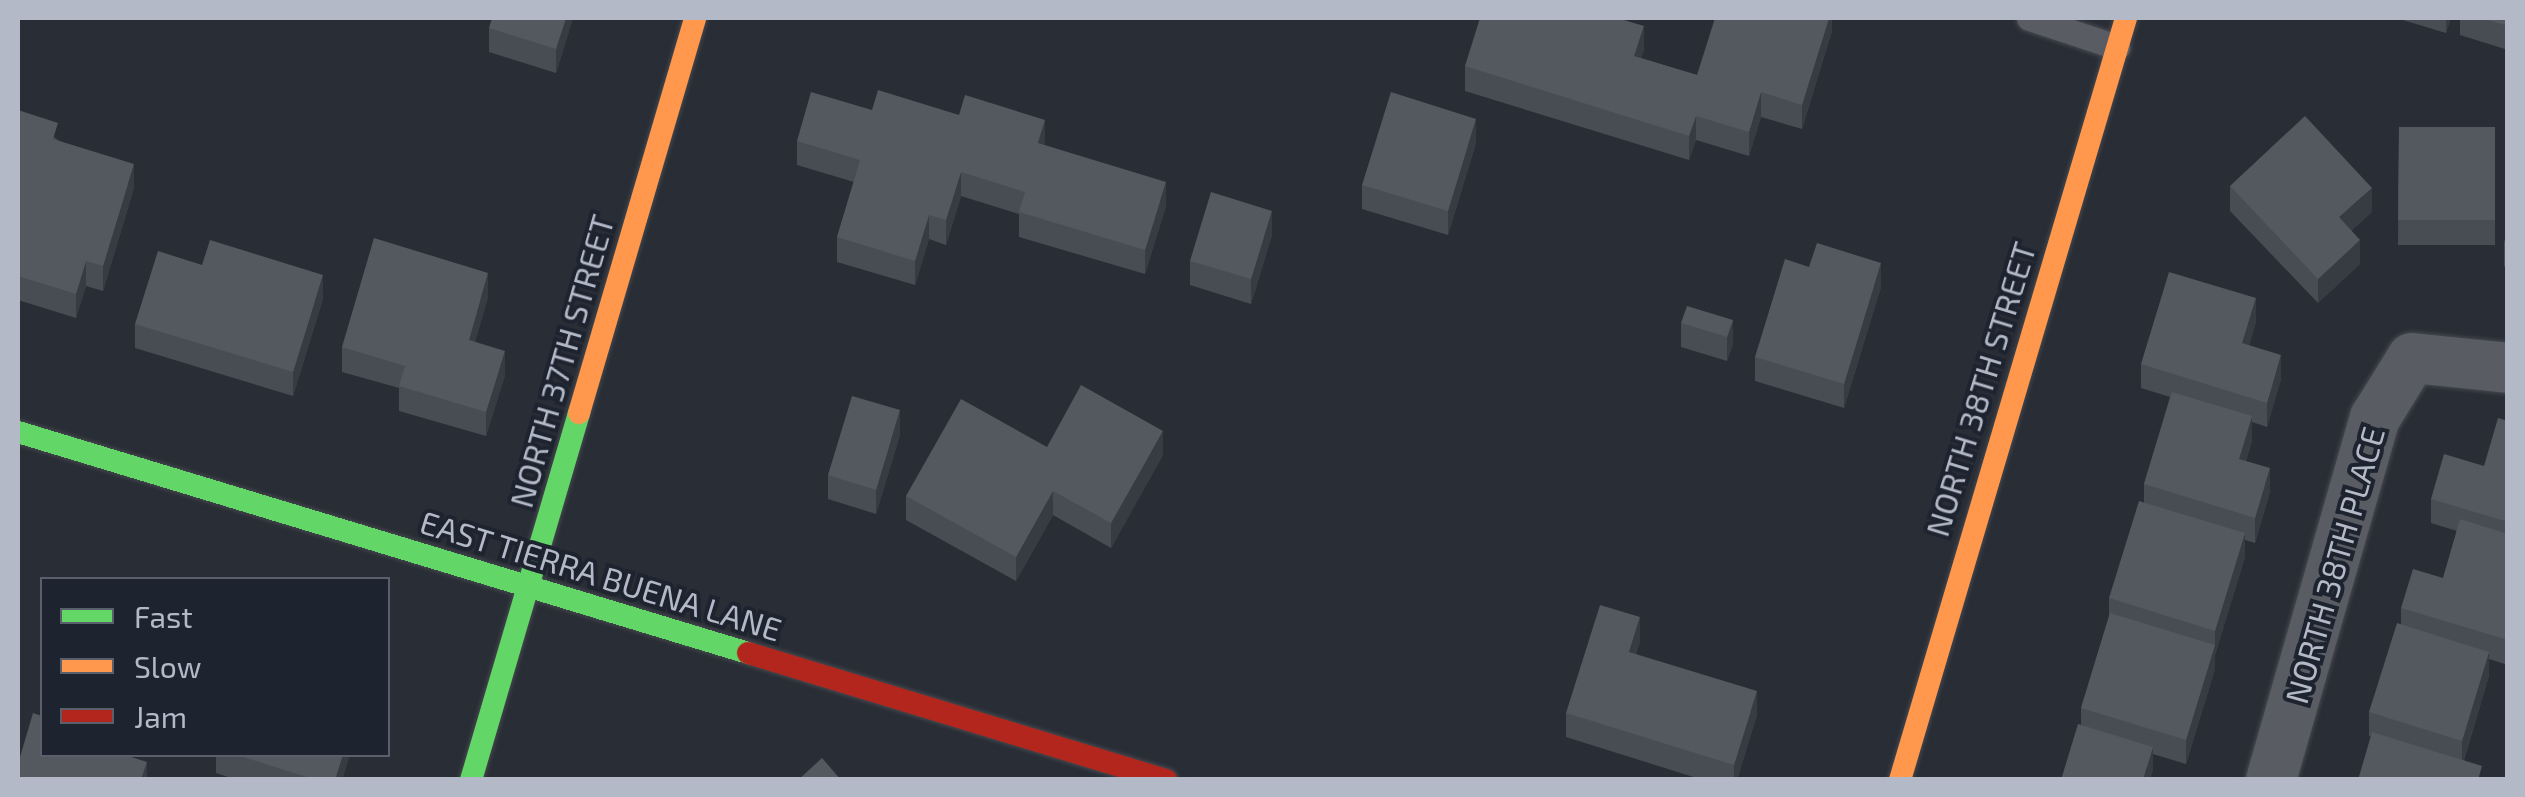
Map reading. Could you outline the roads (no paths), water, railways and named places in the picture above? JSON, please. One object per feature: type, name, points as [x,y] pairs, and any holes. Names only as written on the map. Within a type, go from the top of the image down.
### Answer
[{"type":"street","name":"NORTH 37TH STREET","points":[[471,780],[695,18]]},
{"type":"street","name":"NORTH 38TH STREET","points":[[1900,780],[2126,18]]},
{"type":"street","name":"NORTH 38TH PLACE","points":[[2272,780],[2375,418],[2412,358],[2508,368]]},
{"type":"street","name":"EAST TIERRA BUENA LANE","points":[[18,432],[1166,780]]},
{"type":"lane","points":[[2029,18],[2118,47]]}]
